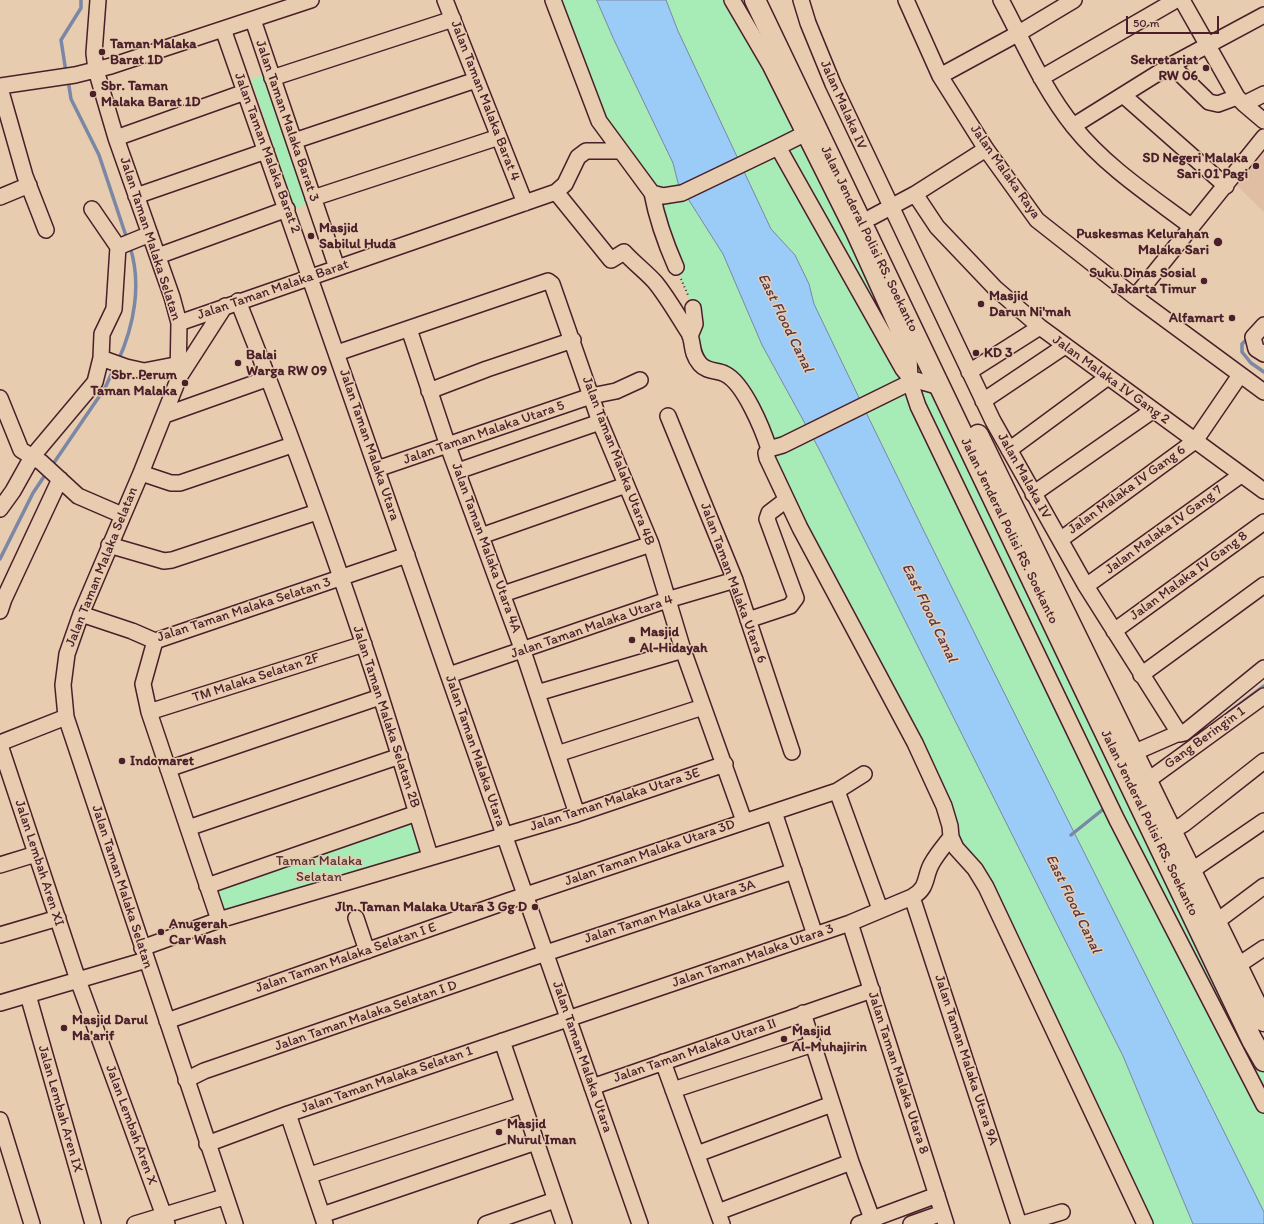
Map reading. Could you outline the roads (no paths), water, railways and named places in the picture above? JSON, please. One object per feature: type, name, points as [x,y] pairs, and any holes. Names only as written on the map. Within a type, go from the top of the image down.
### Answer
[{"type":"main road","name":"Jalan Jenderal Polisi RS. Soekanto","points":[[755,0],[940,387],[1256,1012]]},
{"type":"main road","name":"Jalan Jenderal Polisi RS. Soekanto","points":[[770,0],[872,217],[1237,966],[1256,1012],[1264,1061]]},
{"type":"street","name":"Jalan Taman Malaka Selatan","points":[[98,0],[94,53],[96,70],[116,138],[136,196],[144,237],[158,256],[179,323],[180,364],[178,380],[165,415],[80,614],[67,654],[63,685],[66,717],[224,1197],[235,1224]]},
{"type":"street","points":[[46,230],[29,185],[0,87],[96,70],[311,0]]},
{"type":"street","name":"Jalan Taman Malaka Barat 4","points":[[445,0],[525,203]]},
{"type":"street","points":[[553,0],[599,121],[652,193],[658,222],[664,241],[676,267]]},
{"type":"street","points":[[732,0],[770,65],[854,233],[909,354],[912,381],[918,406],[1098,782],[1264,1105]]},
{"type":"street","name":"Jalan Malaka IV","points":[[801,0],[808,23],[833,84],[890,208],[983,401],[1033,494],[1086,586],[1179,733]]},
{"type":"street","name":"Jalan Malaka Raya","points":[[906,0],[940,76],[986,149],[1037,220],[1135,296],[1264,392]]},
{"type":"street","points":[[1001,0],[1042,78],[1073,126],[1110,164],[1192,227]]},
{"type":"street","points":[[940,76],[1019,33],[1074,0]]},
{"type":"street","points":[[1042,78],[1176,0]]},
{"type":"street","points":[[1182,0],[1208,47],[1241,101],[1264,121]]},
{"type":"street","points":[[1073,126],[1170,65],[1208,47],[1264,15]]},
{"type":"street","points":[[272,78],[453,19]]},
{"type":"street","name":"Jalan Taman Malaka Barat 3","points":[[253,20],[337,268]]},
{"type":"street","name":"Jalan Taman Malaka Barat 2","points":[[223,29],[310,277]]},
{"type":"street","points":[[1170,65],[1209,102],[1218,104],[1241,101],[1264,94]]},
{"type":"street","points":[[294,141],[476,80]]},
{"type":"street","points":[[116,138],[245,92]]},
{"type":"street","points":[[1123,95],[1226,186]]},
{"type":"street","points":[[652,193],[663,196],[682,193],[804,134]]},
{"type":"street","points":[[314,198],[499,137]]},
{"type":"street","points":[[1135,296],[1226,186],[1264,137]]},
{"type":"street","points":[[778,147],[903,369],[912,381],[940,387]]},
{"type":"street","points":[[872,217],[915,194],[986,149]]},
{"type":"street","points":[[136,196],[266,151]]},
{"type":"street","points":[[621,151],[586,151],[578,157],[565,184],[556,192],[611,260],[624,252],[654,281],[666,296],[690,336],[692,351],[700,365],[707,370],[725,373],[734,380],[763,429],[776,447]]},
{"type":"street","points":[[0,197],[29,185]]},
{"type":"street","name":"Jalan Taman Malaka Barat","points":[[179,323],[556,192]]},
{"type":"street","name":"Jalan Malaka IV Gang 2","points":[[915,194],[937,228],[994,288],[1065,346],[1152,411],[1264,491]]},
{"type":"street","points":[[0,509],[95,382],[106,360],[102,334],[114,309],[121,246],[92,209]]},
{"type":"street","points":[[158,256],[287,209]]},
{"type":"street","points":[[121,246],[144,237]]},
{"type":"street","name":"Jalan Taman Malaka Utara","points":[[310,277],[640,1224]]},
{"type":"street","name":"Jalan Taman Malaka Utara 4B","points":[[409,329],[548,280],[554,286],[600,422],[651,544],[683,650],[725,764],[744,821]]},
{"type":"street","points":[[178,380],[232,304]]},
{"type":"street","name":"Jalan Taman Malaka Selatan 2B","points":[[232,304],[269,378],[341,578],[400,756],[430,856]]},
{"type":"street","points":[[690,336],[695,324],[693,308]]},
{"type":"street","points":[[1264,325],[1253,337],[1256,349],[1264,354]]},
{"type":"street","points":[[969,372],[1040,327]]},
{"type":"street","points":[[337,353],[409,329]]},
{"type":"street","name":"Jalan Taman Malaka Utara 4A","points":[[409,329],[448,446],[523,651]]},
{"type":"street","points":[[429,391],[487,369],[573,340]]},
{"type":"street","points":[[983,401],[1065,346]]},
{"type":"street","points":[[106,360],[144,371],[180,364]]},
{"type":"street","points":[[927,360],[912,381],[776,447],[766,453],[767,458],[786,500],[915,744],[944,806],[950,826],[951,838],[956,848],[975,869],[986,886],[1145,1224]]},
{"type":"street","points":[[1195,441],[1240,375]]},
{"type":"street","points":[[1009,450],[1108,377]]},
{"type":"street","points":[[165,415],[269,378]]},
{"type":"street","name":"Jalan Taman Malaka Utara 5","points":[[377,469],[591,396],[616,391],[640,380]]},
{"type":"street","points":[[0,398],[21,450],[58,477],[78,496],[122,515]]},
{"type":"street","points":[[1033,494],[1152,411]]},
{"type":"street","name":"Jalan Taman Malaka Utara 6","points":[[668,416],[734,580],[792,752]]},
{"type":"street","points":[[458,471],[600,422]]},
{"type":"street","name":"Jalan Malaka IV Gang 6","points":[[1060,540],[1195,441]]},
{"type":"street","points":[[141,473],[170,483],[180,483],[292,445]]},
{"type":"street","name":"Jalan Malaka IV Gang 7","points":[[1086,586],[1241,475]]},
{"type":"street","points":[[0,611],[58,477]]},
{"type":"street","points":[[481,536],[626,485]]},
{"type":"street","points":[[748,620],[790,606],[796,598],[767,519],[769,513],[786,500]]},
{"type":"street","points":[[109,546],[164,561],[172,560],[317,512]]},
{"type":"street","name":"Jalan Malaka IV Gang 8","points":[[1114,631],[1264,522]]},
{"type":"street","points":[[503,594],[651,544]]},
{"type":"street","name":"Jalan Taman Malaka Selatan 3","points":[[80,614],[132,631],[155,641],[407,555]]},
{"type":"street","name":"Jalan Taman Malaka Utara 4","points":[[449,675],[523,651],[667,600],[734,580]]},
{"type":"street","points":[[1141,674],[1264,585]]},
{"type":"street","points":[[155,641],[143,684],[149,712],[218,920]]},
{"type":"street","name":"TM Malaka Selatan 2F","points":[[149,712],[364,644]]},
{"type":"street","points":[[537,693],[683,650]]},
{"type":"street","points":[[523,651],[577,814]]},
{"type":"street","points":[[1134,753],[1179,733],[1184,733],[1264,668]]},
{"type":"street","points":[[168,769],[380,697]]},
{"type":"street","name":"Gang Beringin 1","points":[[1147,781],[1263,698]]},
{"type":"street","points":[[557,754],[703,707]]},
{"type":"street","name":"Jalan Lembah Aren XI","points":[[66,717],[0,744],[78,980]]},
{"type":"street","points":[[188,828],[400,756]]},
{"type":"street","points":[[1172,832],[1264,761]]},
{"type":"street","name":"Jalan Taman Malaka Utara 3E","points":[[0,1003],[78,980],[144,954],[218,920],[430,856],[577,814],[725,764]]},
{"type":"street","name":"Jalan Taman Malaka Utara 3D","points":[[526,895],[837,791],[864,774]]},
{"type":"street","points":[[837,791],[880,909]]},
{"type":"street","points":[[774,812],[815,935]]},
{"type":"street","points":[[207,886],[417,813]]},
{"type":"street","points":[[1191,871],[1264,821]]},
{"type":"street","name":"Jalan Taman Malaka Utara 3","points":[[569,1020],[850,923],[880,909],[912,897],[920,891],[928,879],[931,864],[951,838]]},
{"type":"street","points":[[0,865],[36,854]]},
{"type":"street","name":"Jalan Taman Malaka Utara 3A","points":[[546,953],[794,871]]},
{"type":"street","points":[[1216,922],[1264,886]]},
{"type":"street","name":"Jalan Taman Malaka Selatan I E","points":[[167,1021],[526,895]]},
{"type":"street","name":"Jalan Taman Malaka Utara 9A","points":[[912,897],[1019,1224]]},
{"type":"street","points":[[0,934],[58,918]]},
{"type":"street","points":[[356,918],[367,951]]},
{"type":"street","name":"Jalan Taman Malaka Utara 8","points":[[850,923],[868,991],[938,1195],[944,1218]]},
{"type":"street","points":[[1237,966],[1264,948]]},
{"type":"street","name":"Jalan Taman Malaka Selatan I D","points":[[186,1080],[204,1071],[546,953]]},
{"type":"street","name":"Jalan Lembah Aren X","points":[[78,980],[165,1220]]},
{"type":"street","name":"Jalan Taman Malaka Utara II","points":[[592,1087],[868,991]]},
{"type":"street","name":"Jalan Lembah Aren IX","points":[[28,995],[93,1224]]},
{"type":"street","points":[[803,1013],[851,1162],[868,1222],[938,1195]]},
{"type":"street","name":"Jalan Taman Malaka Selatan 1","points":[[207,1144],[288,1114],[502,1041],[569,1020]]},
{"type":"street","points":[[502,1041],[564,1224]]},
{"type":"street","points":[[673,1090],[813,1044]]},
{"type":"street","points":[[663,1062],[720,1218],[851,1162]]},
{"type":"street","points":[[697,1154],[832,1104]]},
{"type":"street","points":[[310,1176],[523,1105]]},
{"type":"street","points":[[288,1114],[310,1176],[323,1220],[536,1142]]},
{"type":"street","points":[[0,1120],[32,1224]]},
{"type":"street","points":[[135,1224],[165,1220],[224,1197]]},
{"type":"street","points":[[486,1224],[555,1200]]},
{"type":"street","points":[[1022,1224],[1062,1212]]},
{"type":"street","points":[[910,1224],[944,1218]]},
{"type":"water","name":"East Flood Canal","points":[[597,0],[666,0],[678,31],[771,229],[795,255],[809,284],[814,304],[924,532],[1264,1212],[1264,1224],[1193,1224],[1123,1056],[819,449],[762,345],[723,254],[678,183],[673,163],[614,40]]},
{"type":"waterway","points":[[66,72],[61,40],[81,8],[81,0]]},
{"type":"waterway","points":[[68,80],[71,99],[99,155],[127,239]]},
{"type":"waterway","points":[[118,361],[124,348],[132,319],[136,290],[134,261],[130,247]]},
{"type":"waterway","points":[[1248,338],[1242,344],[1242,352],[1251,363],[1264,372]]},
{"type":"waterway","points":[[51,467],[105,388],[115,366]]},
{"type":"waterway","points":[[0,559],[33,493],[47,472]]},
{"type":"waterway","points":[[1228,713],[1264,686]]},
{"type":"waterway","points":[[1071,835],[1106,807]]},
{"type":"place","name":"Taman Malaka Barat 1D","points":[[102,52]]},
{"type":"place","name":"Sekretariat RW 06","points":[[1206,68]]},
{"type":"place","name":"Sbr. Taman Malaka Barat 1D","points":[[93,94]]},
{"type":"place","name":"SD Negeri Malaka Sari 01 Pagi","points":[[1256,166]]},
{"type":"place","name":"Masjid Sabilul Huda","points":[[311,236]]},
{"type":"place","name":"Puskesmas Kelurahan Malaka Sari","points":[[1218,242]]},
{"type":"place","name":"Suku Dinas Sosial Jakarta Timur","points":[[1204,281]]},
{"type":"place","name":"Masjid Darun Ni'mah","points":[[981,304]]},
{"type":"place","name":"Alfamart","points":[[1232,318]]},
{"type":"place","name":"KD 3","points":[[976,353]]},
{"type":"place","name":"Balai Warga RW 09","points":[[238,363]]},
{"type":"place","name":"Sbr. Perum Taman Malaka","points":[[185,383]]},
{"type":"place","name":"Masjid Al-Hidayah","points":[[632,640]]},
{"type":"place","name":"Indomaret","points":[[122,761]]},
{"type":"place","name":"Jln. Taman Malaka Utara 3 Gg D","points":[[535,907]]},
{"type":"place","name":"Anugerah Car Wash","points":[[161,932]]},
{"type":"place","name":"Masjid Darul Ma'arif","points":[[64,1028]]},
{"type":"place","name":"Masjid Al-Muhajirin","points":[[784,1039]]},
{"type":"place","name":"Masjid Nurul Iman","points":[[499,1132]]},
{"type":"park label","name":"Taman Malaka Selatan","points":[[319,870]]}]
